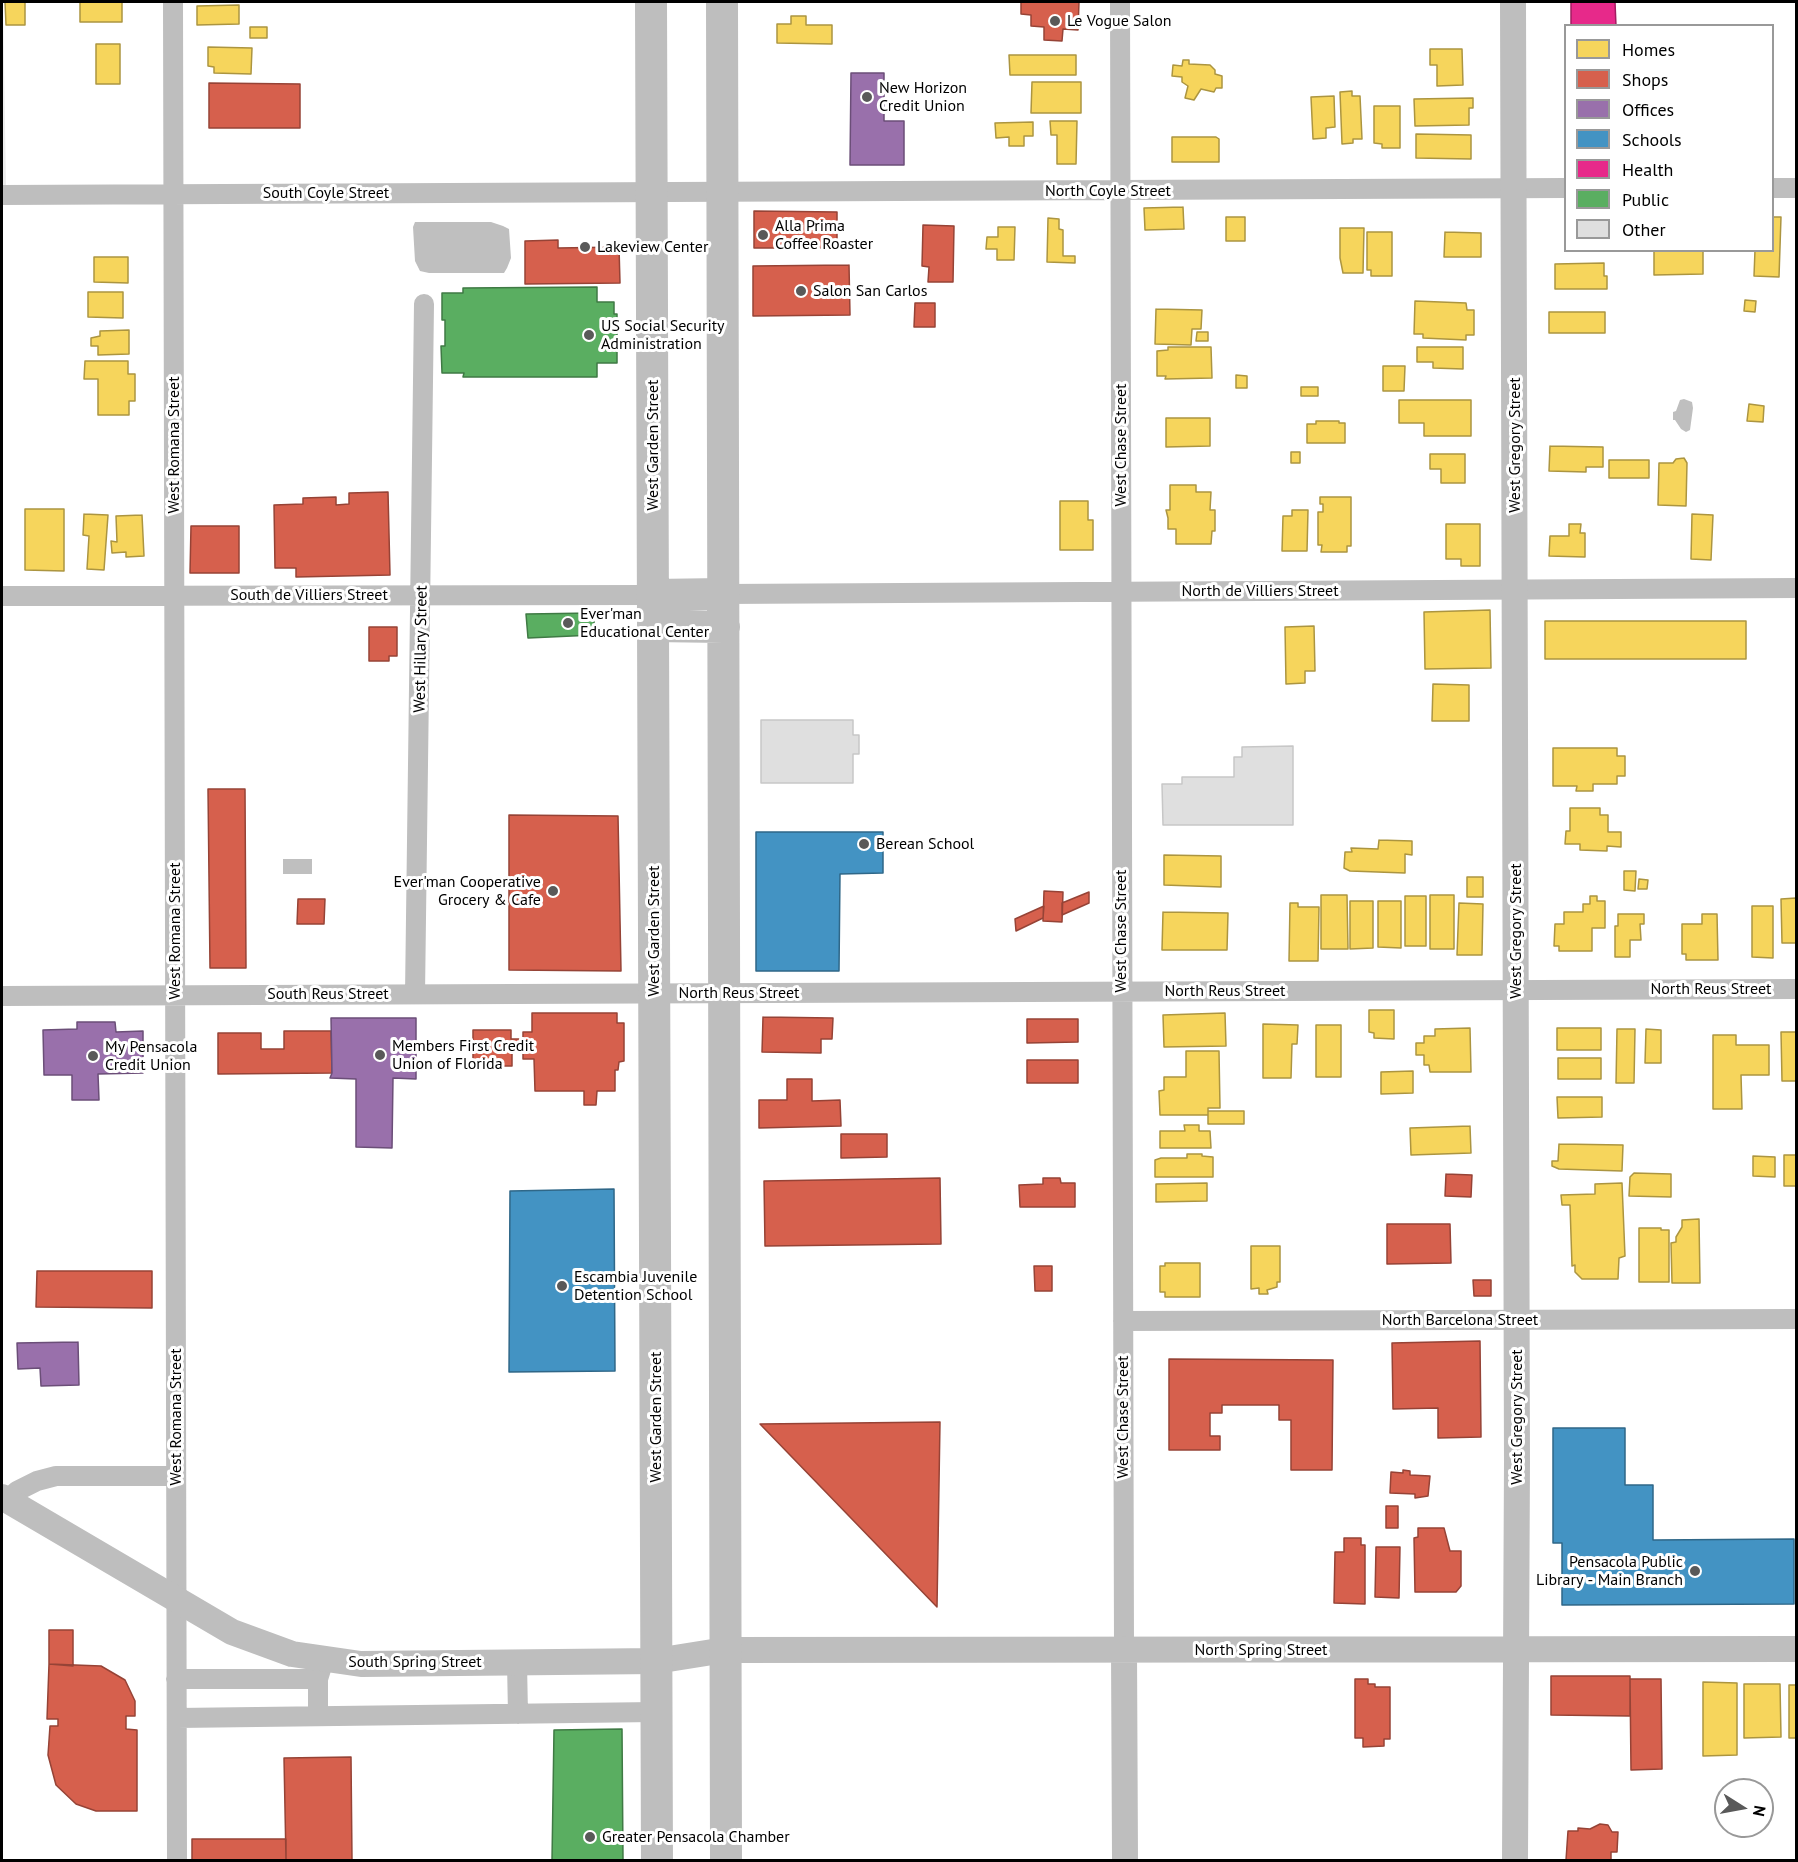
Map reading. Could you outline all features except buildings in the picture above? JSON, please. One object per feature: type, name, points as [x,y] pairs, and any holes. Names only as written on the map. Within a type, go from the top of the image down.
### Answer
[{"type":"main road","name":"West Garden Street","points":[[651,2],[657,1860]]},
{"type":"main road","points":[[722,2],[726,1860]]},
{"type":"main road","points":[[653,595],[723,594]]},
{"type":"main road","points":[[653,626],[724,627]]},
{"type":"street","name":"West Romana Street","points":[[173,2],[177,1860]]},
{"type":"street","name":"West Chase Street","points":[[1120,2],[1125,1860]]},
{"type":"street","name":"West Gregory Street","points":[[1513,2],[1517,1320],[1515,1860]]},
{"type":"street","points":[[1774,188],[1797,188]]},
{"type":"street","name":"North Coyle Street","points":[[651,192],[1564,189]]},
{"type":"street","name":"South Coyle Street","points":[[2,195],[651,192]]},
{"type":"street","name":"West Hillary Street","points":[[415,994],[424,304]]},
{"type":"street","name":"North de Villiers Street","points":[[723,594],[1797,588]]},
{"type":"street","name":"South de Villiers Street","points":[[2,596],[653,595]]},
{"type":"street","name":"North Reus Street","points":[[654,993],[1797,989]]},
{"type":"street","name":"South Reus Street","points":[[2,996],[654,993]]},
{"type":"street","name":"North Barcelona Street","points":[[1123,1321],[1797,1319]]},
{"type":"street","points":[[4,1499],[37,1481],[56,1476],[176,1476]]},
{"type":"street","name":"South Spring Street","points":[[4,1499],[232,1632],[292,1654],[321,1669]]},
{"type":"street","name":"North Spring Street","points":[[726,1650],[1797,1649]]},
{"type":"street","name":"South Spring Street","points":[[177,1679],[361,1664],[656,1661],[726,1650]]},
{"type":"street","points":[[517,1663],[518,1714]]},
{"type":"street","points":[[318,1716],[321,1669]]},
{"type":"street","points":[[177,1718],[656,1712]]},
{"type":"shaded area","points":[[3,2],[6,185],[2,185]]},
{"type":"shaded area","points":[[415,222],[491,222],[509,229],[511,258],[507,268],[504,273],[420,271],[415,261],[413,227]]},
{"type":"shaded area","points":[[1680,400],[1692,402],[1693,408],[1690,430],[1686,432],[1673,420],[1673,412],[1676,411]]},
{"type":"shaded area","points":[[283,859],[312,859],[312,874],[283,874]]},
{"type":"place","name":"Le Vogue Salon","points":[[1055,21]]},
{"type":"place","name":"New Horizon Credit Union","points":[[867,97]]},
{"type":"place","name":"Alla Prima Coffee Roaster","points":[[763,235]]},
{"type":"place","name":"Lakeview Center","points":[[585,247]]},
{"type":"place","name":"Salon San Carlos","points":[[801,291]]},
{"type":"place","name":"US Social Security Administration","points":[[589,335]]},
{"type":"place","name":"Ever'man Educational Center","points":[[568,623]]},
{"type":"place","name":"Berean School","points":[[864,844]]},
{"type":"place","name":"Ever'man Cooperative Grocery & Cafe","points":[[553,891]]},
{"type":"place","name":"Members First Credit Union of Florida","points":[[380,1055]]},
{"type":"place","name":"My Pensacola Credit Union","points":[[93,1056]]},
{"type":"place","name":"Escambia Juvenile Detention School","points":[[562,1286]]},
{"type":"place","name":"Pensacola Public Library - Main Branch","points":[[1695,1571]]},
{"type":"place","name":"Greater Pensacola Chamber","points":[[590,1837]]}]
